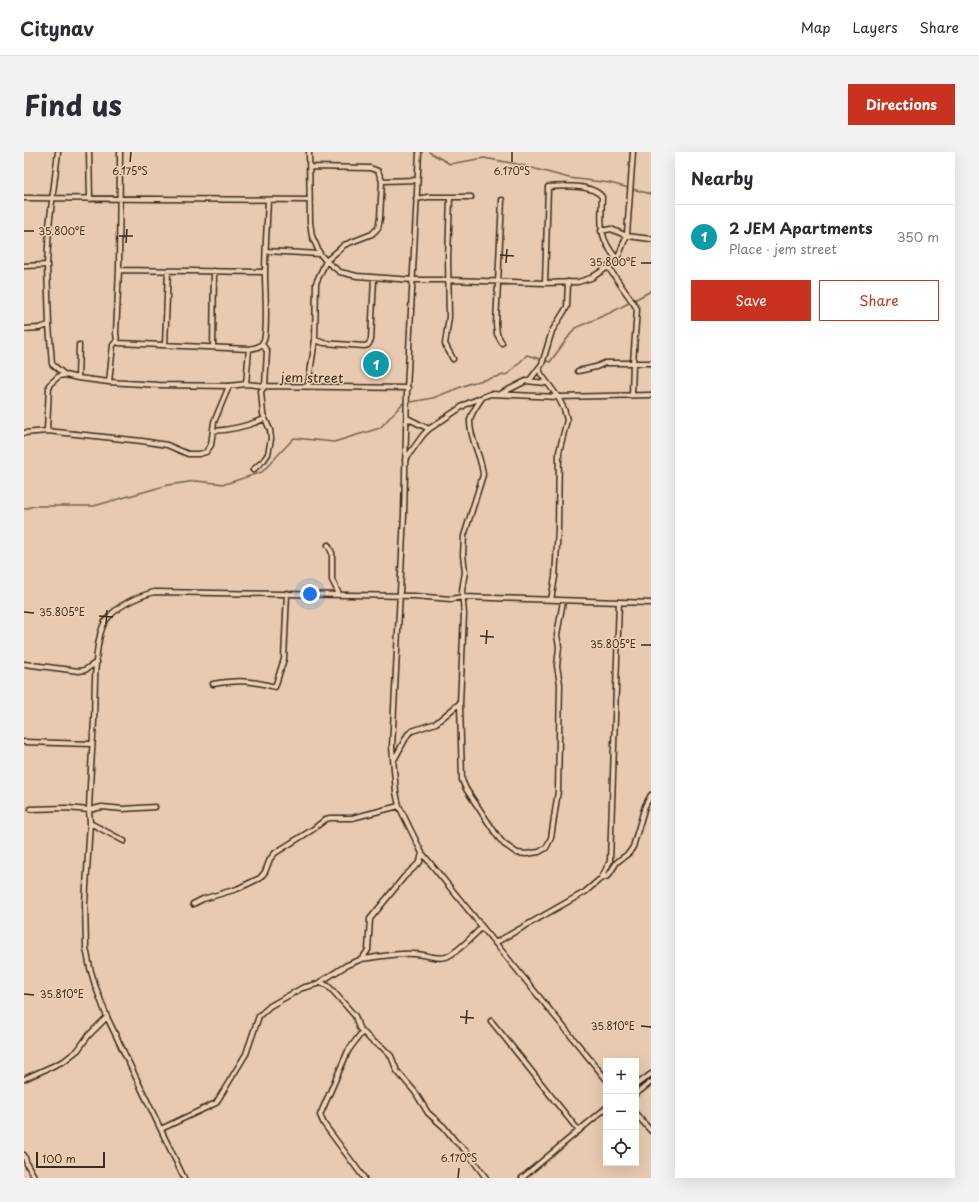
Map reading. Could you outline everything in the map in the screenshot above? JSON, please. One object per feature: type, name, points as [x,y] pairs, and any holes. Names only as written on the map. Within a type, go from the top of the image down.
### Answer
[{"type":"street","points":[[58,152],[49,226],[47,265],[52,364],[65,375]]},
{"type":"street","points":[[89,152],[90,199]]},
{"type":"street","points":[[120,152],[119,270],[116,333],[119,343],[249,349],[256,348],[262,344],[266,327],[265,272],[268,200]]},
{"type":"street","points":[[309,152],[309,200],[312,236],[320,254],[326,261],[344,273],[374,278],[499,282],[568,282],[591,278],[608,267],[623,248],[626,236],[633,152]]},
{"type":"street","points":[[419,152],[393,762],[396,792],[399,806],[422,853],[603,1075]]},
{"type":"street","points":[[308,386],[315,340],[316,283],[326,261],[344,245],[372,234],[378,228],[382,181],[378,171],[370,168],[310,167]]},
{"type":"street","points":[[382,181],[417,180]]},
{"type":"street","points":[[545,282],[548,187],[559,186],[591,188],[599,193],[602,197],[601,231],[608,248],[616,258]]},
{"type":"street","points":[[416,199],[428,197],[471,197]]},
{"type":"street","points":[[450,197],[448,260],[449,317],[445,344],[453,359]]},
{"type":"street","points":[[24,198],[309,200]]},
{"type":"street","points":[[502,200],[497,334],[502,343]]},
{"type":"street","points":[[601,231],[610,230],[626,236],[651,239]]},
{"type":"street","points":[[266,251],[320,254]]},
{"type":"street","points":[[24,266],[47,265]]},
{"type":"street","points":[[608,267],[637,309],[632,395]]},
{"type":"street","points":[[119,270],[265,272]]},
{"type":"street","points":[[165,345],[168,271]]},
{"type":"street","points":[[213,347],[214,271]]},
{"type":"street","points":[[315,340],[324,343],[368,345],[371,340],[374,278]]},
{"type":"street","points":[[529,381],[544,360],[552,330],[567,307],[568,282]]},
{"type":"street","points":[[24,329],[39,328],[49,325]]},
{"type":"street","points":[[109,382],[113,345],[117,340]]},
{"type":"street","points":[[253,470],[268,454],[271,433],[264,419],[261,394],[261,391],[265,386],[267,351],[262,344]]},
{"type":"street","points":[[78,378],[79,345]]},
{"type":"street","points":[[246,384],[249,349]]},
{"type":"street","points":[[578,371],[596,367],[605,363],[651,363]]},
{"type":"street","points":[[539,368],[546,383],[558,397],[564,409],[566,420],[566,427],[560,447],[558,464],[558,529],[555,577],[551,600]]},
{"type":"street","points":[[47,431],[49,385],[59,376],[65,375]]},
{"type":"street","name":"jem street","points":[[65,375],[109,382],[159,386],[229,386],[246,384],[265,386],[408,388]]},
{"type":"street","points":[[502,393],[523,382],[529,381],[546,383]]},
{"type":"street","points":[[24,433],[47,431],[142,441],[167,446],[193,455],[206,452],[209,449],[212,440],[214,422],[229,386]]},
{"type":"street","points":[[405,461],[418,441],[429,429],[466,404],[490,394],[502,393],[558,397],[651,395]]},
{"type":"street","points":[[482,398],[470,420],[474,443],[482,467],[483,476],[465,530],[463,555],[465,572],[462,586],[464,614],[460,703],[462,780],[466,789],[498,837],[504,844],[517,853],[526,854],[539,852],[546,848],[551,838],[558,796],[560,684],[557,666],[559,646],[557,635],[563,601]]},
{"type":"street","points":[[407,418],[429,429]]},
{"type":"street","points":[[213,431],[246,425],[264,419]]},
{"type":"street","points":[[328,546],[332,553],[332,580],[339,594]]},
{"type":"street","points":[[184,1178],[107,1018],[95,986],[86,948],[85,903],[90,823],[88,810],[97,662],[101,630],[107,619],[115,611],[132,599],[154,592],[339,594],[651,603]]},
{"type":"street","points":[[213,684],[233,681],[257,681],[275,687],[284,659],[287,593]]},
{"type":"street","points":[[601,879],[610,861],[619,602]]},
{"type":"street","points":[[24,664],[79,671],[85,670],[97,662]]},
{"type":"street","points":[[393,762],[408,734],[412,731],[436,723],[460,703]]},
{"type":"street","points":[[24,742],[92,744]]},
{"type":"street","points":[[495,943],[585,892],[601,879],[608,876],[617,862],[629,853],[633,847],[645,806],[651,795]]},
{"type":"street","points":[[193,904],[203,899],[237,889],[260,878],[265,872],[270,859],[275,853],[312,830],[326,819],[352,818],[399,806]]},
{"type":"street","points":[[31,809],[67,808],[88,810],[102,807],[123,809],[155,807]]},
{"type":"street","points":[[90,823],[124,841]]},
{"type":"street","points":[[362,959],[368,950],[370,919],[404,877],[420,862],[422,853]]},
{"type":"street","points":[[161,1129],[216,1104],[246,1054],[259,1016],[273,1003],[302,988],[315,985],[347,965],[362,959],[406,954],[417,954],[437,958],[447,957],[462,946],[482,927]]},
{"type":"street","points":[[320,982],[328,986],[354,1015],[358,1027],[362,1032],[390,1054],[396,1071],[415,1092],[428,1113],[444,1127],[455,1141],[466,1151],[486,1178]]},
{"type":"street","points":[[24,1079],[64,1060],[78,1050],[88,1036],[107,1018]]},
{"type":"street","points":[[491,1021],[579,1131]]},
{"type":"street","points":[[362,1032],[349,1049],[320,1115],[324,1124],[364,1178]]},
{"type":"street","points":[[639,1083],[651,1074]]},
{"type":"street","points":[[639,1092],[651,1082]]},
{"type":"street","points":[[522,1178],[603,1111]]},
{"type":"street","points":[[639,1117],[651,1130]]},
{"type":"street","points":[[24,1155],[35,1178]]},
{"type":"waterway","points":[[429,152],[450,164],[484,158],[517,164],[569,178],[610,183],[651,194]]},
{"type":"waterway","points":[[411,402],[433,398],[471,383],[508,374],[527,355],[550,362],[575,328],[612,312],[651,291]]},
{"type":"waterway","points":[[24,509],[34,506],[94,506],[168,485],[196,481],[225,484],[262,472],[294,438],[334,442],[380,428],[403,403]]},
{"type":"place","name":"2 JEM Apartments","points":[[376,364]]}]
